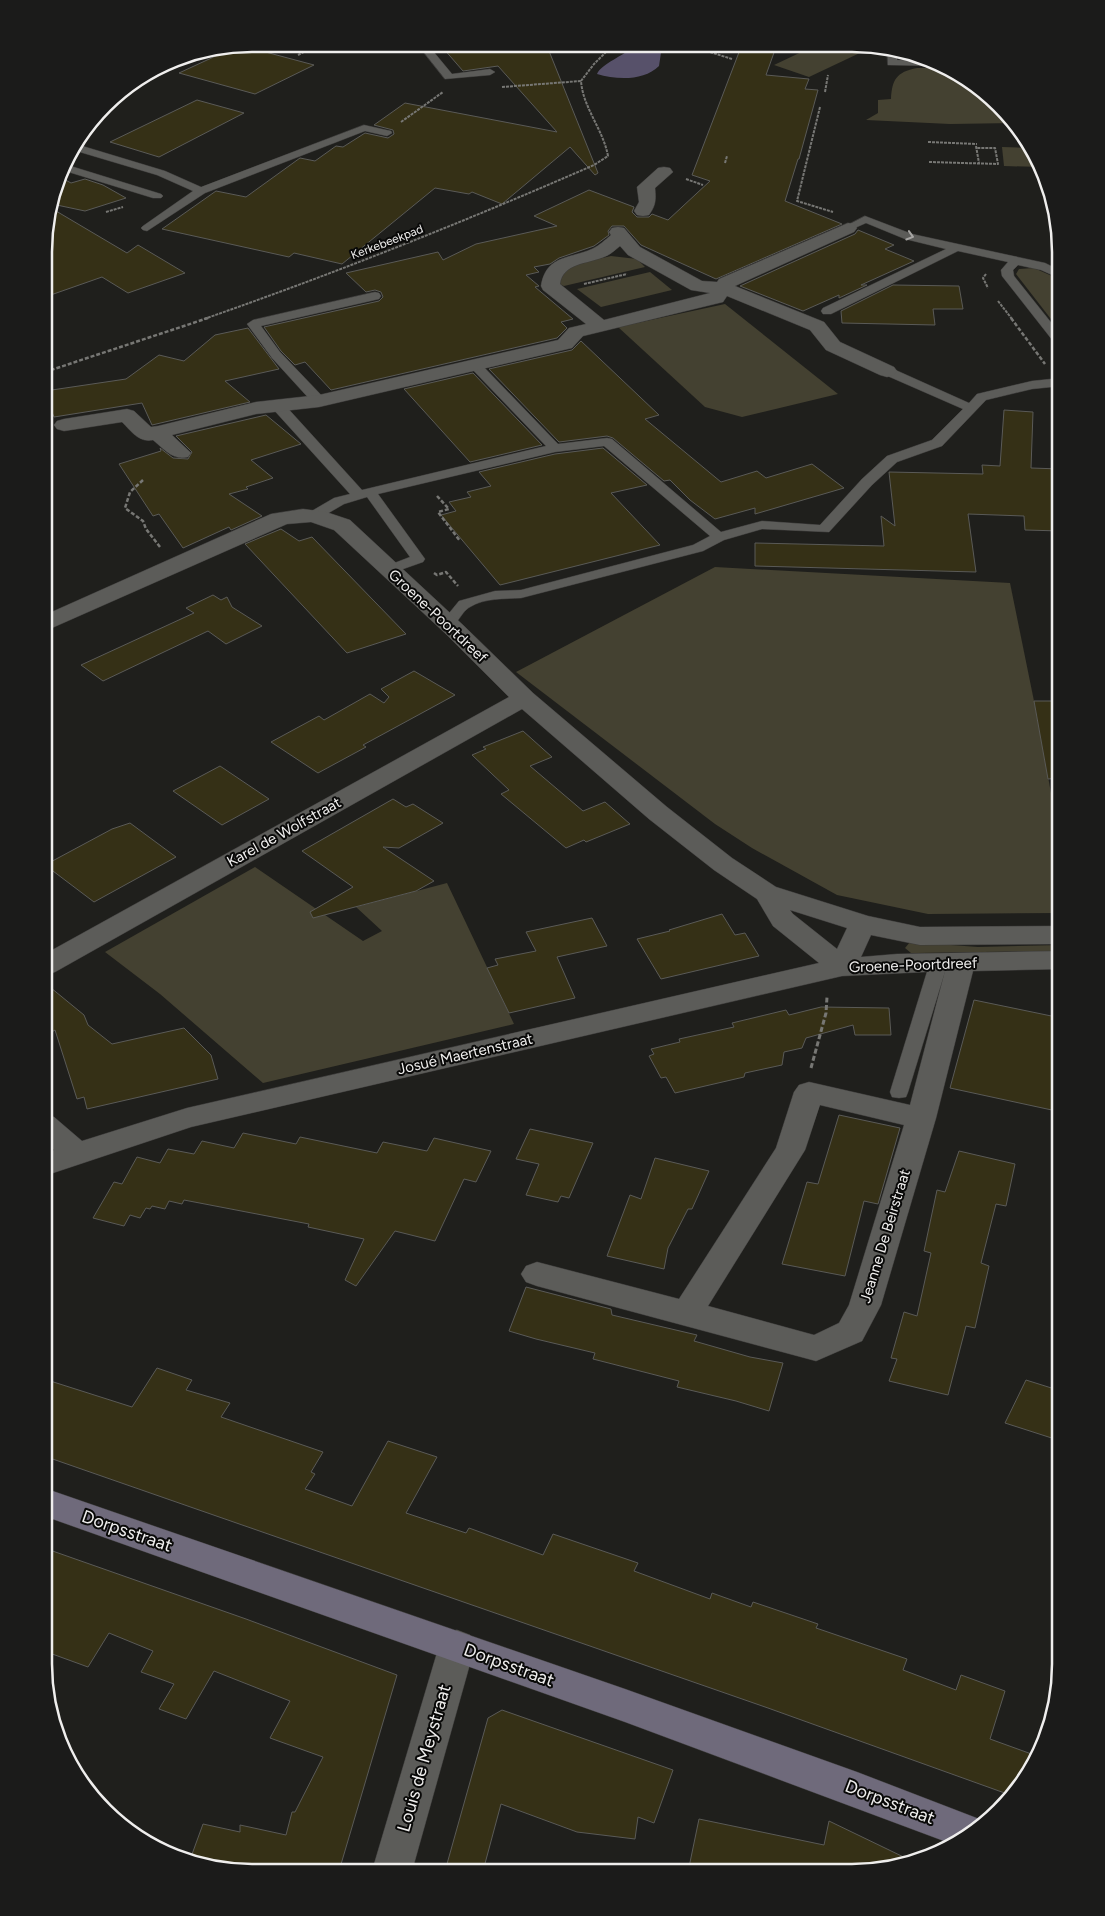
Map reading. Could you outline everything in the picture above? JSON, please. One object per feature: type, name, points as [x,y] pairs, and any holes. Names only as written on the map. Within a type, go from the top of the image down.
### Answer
[{"type":"street","points":[[643,211],[648,202],[646,187],[664,172]]},
{"type":"street","points":[[64,425],[127,415],[147,435],[256,408],[319,401],[565,344],[576,332],[716,298],[726,283],[850,226]]},
{"type":"street","points":[[600,326],[550,286],[550,279],[558,268],[574,258],[596,253],[607,248],[619,235],[634,250],[698,286],[723,288],[806,321],[817,326],[833,346],[886,371]]},
{"type":"street","points":[[806,321],[826,311]]},
{"type":"street","points":[[156,432],[181,453]]},
{"type":"street","name":"Groene-Poortdreef","points":[[56,619],[279,519],[290,516],[315,515],[326,517],[342,525],[448,623],[524,698],[658,813],[723,864],[767,894],[863,924],[920,936],[1052,935]]},
{"type":"street","name":"Karel de Wolfstraat","points":[[52,962],[524,698]]},
{"type":"street","name":"Groene-Poortdreef","points":[[767,894],[783,920],[834,969],[897,963],[1052,960]]},
{"type":"street","points":[[834,969],[863,924]]},
{"type":"street","name":"Jeanne De Beirstraat","points":[[537,1274],[816,1348],[851,1332],[865,1305],[921,1118],[950,963]]},
{"type":"street","name":"Josué Maertenstraat","points":[[52,1162],[187,1118],[834,969]]},
{"type":"street","points":[[687,1313],[790,1150],[809,1092],[921,1118]]},
{"type":"street","points":[[52,1131],[77,1154]]},
{"type":"street","name":"Dorpsstraat","points":[[52,1505],[457,1646],[854,1788],[964,1830]]},
{"type":"street","name":"Louis de Meystraat","points":[[394,1864],[457,1646]]},
{"type":"lane","points":[[429,52],[449,77],[490,72]]},
{"type":"lane","points":[[892,56],[892,63],[918,64]]},
{"type":"lane","points":[[147,228],[201,191],[364,128],[387,133]]},
{"type":"lane","points":[[81,149],[160,173],[201,191]]},
{"type":"lane","points":[[71,169],[157,196]]},
{"type":"lane","points":[[850,226],[1016,260],[1052,271]]},
{"type":"lane","points":[[826,311],[956,248]]},
{"type":"lane","points":[[1016,260],[1007,270],[1008,276],[1052,332]]},
{"type":"lane","points":[[319,401],[276,355],[253,324],[374,296]]},
{"type":"lane","points":[[475,365],[555,448]]},
{"type":"lane","points":[[886,371],[970,408]]},
{"type":"lane","points":[[448,623],[464,604],[472,601],[496,595],[520,594],[546,588],[698,548],[719,537],[762,525],[824,529],[867,482],[892,459],[937,443],[982,397],[1032,385],[1052,383]]},
{"type":"lane","points":[[278,406],[364,494],[418,559],[389,570]]},
{"type":"lane","points":[[315,515],[339,501],[364,494],[555,448],[607,442],[719,537]]},
{"type":"lane","points":[[899,1092],[950,963]]},
{"type":"path","points":[[298,55],[304,52]]},
{"type":"path","points":[[500,88],[581,81],[606,52]]},
{"type":"path","points":[[710,52],[732,59]]},
{"type":"path","points":[[825,92],[828,75]]},
{"type":"path","points":[[387,133],[449,88],[447,84],[449,77]]},
{"type":"path","name":"Kerkebeekpad","points":[[52,370],[112,351],[395,249],[594,165],[608,156],[606,146],[582,95],[581,81]]},
{"type":"path","points":[[820,107],[797,201],[840,214],[850,226]]},
{"type":"path","points":[[928,142],[995,148],[998,164],[930,162]]},
{"type":"path","points":[[977,145],[979,163]]},
{"type":"path","points":[[725,163],[727,156]]},
{"type":"path","points":[[556,291],[662,266]]},
{"type":"path","points":[[143,480],[125,498],[125,508],[142,521],[165,553],[180,563]]},
{"type":"path","points":[[424,480],[449,509],[438,512],[460,541]]},
{"type":"path","points":[[418,559],[437,575],[446,572],[472,601]]},
{"type":"path","points":[[809,1092],[804,1088],[818,1046],[834,969]]},
{"type":"shaded area","points":[[661,52],[659,66],[653,71],[638,77],[621,78],[597,74],[603,66],[625,53]]},
{"type":"shaded area","points":[[801,52],[861,53],[809,77],[774,65]]},
{"type":"shaded area","points":[[929,68],[952,79],[984,102],[1005,123],[950,124],[866,120],[878,113],[878,100],[891,99],[896,78],[910,70]]},
{"type":"shaded area","points":[[1002,147],[1023,148],[1033,167],[1004,166]]},
{"type":"shaded area","points":[[611,256],[637,259],[645,267],[564,286],[556,283],[571,265]]},
{"type":"shaded area","points":[[1034,268],[1052,276],[1052,320],[1016,274],[1019,269]]},
{"type":"shaded area","points":[[650,272],[672,290],[601,307],[577,289]]},
{"type":"shaded area","points":[[725,304],[838,394],[742,417],[705,407],[618,327]]},
{"type":"shaded area","points":[[715,567],[1010,583],[1052,798],[1052,913],[928,914],[837,895],[752,848],[715,824],[516,672]]},
{"type":"shaded area","points":[[255,867],[363,941],[382,931],[356,907],[447,883],[514,1024],[263,1083],[160,994],[105,952]]},
{"type":"shaded area","points":[[910,942],[978,947],[1052,945],[1052,951],[911,953],[905,948]]},
{"type":"building","points":[[252,52],[265,52],[314,65],[255,94],[179,73],[217,55]]},
{"type":"building","points":[[446,52],[549,52],[598,173],[595,175],[570,147],[502,204],[472,192],[469,194],[435,188],[342,264],[294,253],[289,257],[162,229],[216,191],[246,197],[300,158],[315,161],[336,146],[343,147],[365,133],[388,138],[394,134],[393,130],[374,125],[405,103],[557,132],[498,66],[463,71]]},
{"type":"building","points":[[739,52],[774,52],[766,75],[809,79],[805,89],[818,90],[785,201],[842,224],[716,279],[641,245],[624,226],[612,226],[608,231],[609,235],[594,246],[559,258],[550,264],[534,267],[539,272],[526,275],[539,286],[535,287],[573,319],[561,322],[567,328],[557,338],[331,390],[305,362],[295,365],[281,351],[264,327],[379,301],[383,297],[381,292],[375,290],[366,292],[346,273],[438,252],[443,260],[476,244],[557,226],[534,216],[589,190],[634,207],[632,212],[637,217],[649,217],[652,214],[668,220],[710,181],[692,175]]},
{"type":"building","points":[[197,100],[244,113],[159,157],[110,142]]},
{"type":"building","points":[[85,179],[103,185],[126,198],[85,211],[58,205],[66,180],[71,183]]},
{"type":"building","points":[[56,211],[127,253],[138,245],[185,273],[128,293],[102,277],[52,295],[52,252]]},
{"type":"building","points":[[858,230],[894,245],[885,249],[914,261],[861,285],[867,285],[839,298],[839,295],[803,311],[740,286],[855,234]]},
{"type":"building","points":[[893,285],[959,286],[963,309],[933,309],[935,325],[842,323],[841,311]]},
{"type":"building","points":[[248,328],[279,369],[225,381],[250,402],[152,425],[142,403],[54,417],[52,412],[52,390],[126,379],[159,355],[184,361],[215,335]]},
{"type":"building","points":[[581,341],[659,415],[645,419],[721,482],[757,471],[766,478],[812,464],[844,488],[755,514],[755,508],[715,519],[690,500],[670,480],[664,481],[613,438],[607,436],[559,442],[489,369],[572,350]]},
{"type":"building","points":[[473,373],[542,445],[470,462],[404,389]]},
{"type":"building","points":[[1004,410],[1033,412],[1031,468],[1052,469],[1052,531],[1025,530],[1024,516],[968,514],[976,572],[755,566],[755,543],[884,546],[881,516],[895,526],[889,472],[983,474],[982,465],[1000,466]]},
{"type":"building","points":[[266,415],[301,444],[251,460],[273,478],[246,487],[248,489],[229,494],[262,516],[231,530],[229,527],[183,548],[159,514],[153,516],[119,464],[161,451],[160,448],[173,458],[188,459],[192,452],[176,436]]},
{"type":"building","points":[[603,448],[647,485],[611,493],[660,545],[500,585],[441,515],[456,511],[449,502],[471,497],[467,492],[491,486],[479,472],[555,454]]},
{"type":"building","points":[[281,529],[299,541],[312,537],[406,634],[347,653],[245,544]]},
{"type":"building","points":[[213,595],[221,600],[227,597],[232,607],[262,626],[226,644],[208,631],[103,681],[81,665],[194,613],[186,608]]},
{"type":"building","points":[[414,671],[455,695],[363,745],[366,747],[318,773],[271,742],[319,716],[324,720],[370,694],[384,703],[389,697],[381,689]]},
{"type":"building","points":[[1034,701],[1052,701],[1052,779],[1048,779]]},
{"type":"building","points":[[523,731],[552,757],[530,766],[583,811],[605,802],[630,824],[566,848],[501,794],[509,790],[472,755],[486,749],[483,747]]},
{"type":"building","points":[[220,766],[269,799],[222,825],[173,791]]},
{"type":"building","points":[[393,799],[406,807],[413,804],[443,823],[399,848],[383,847],[434,881],[416,891],[313,918],[310,912],[353,887],[302,851]]},
{"type":"building","points":[[130,823],[176,857],[94,902],[52,870],[52,861],[112,829]]},
{"type":"building","points":[[722,914],[735,935],[745,933],[759,956],[661,979],[637,939],[670,931]]},
{"type":"building","points":[[592,918],[607,946],[557,957],[575,998],[509,1013],[487,968],[498,965],[495,959],[536,951],[526,932]]},
{"type":"building","points":[[52,989],[84,1015],[88,1025],[112,1044],[184,1028],[211,1055],[218,1079],[87,1109],[84,1097],[77,1099],[55,1030],[52,1032]]},
{"type":"building","points":[[974,1000],[1052,1016],[1052,1110],[950,1088]]},
{"type":"building","points":[[821,1007],[889,1008],[891,1035],[855,1035],[853,1025],[806,1038],[802,1048],[784,1052],[782,1065],[745,1073],[744,1077],[675,1093],[666,1077],[661,1078],[649,1056],[654,1054],[651,1049],[680,1042],[679,1039],[734,1027],[732,1023],[786,1010],[789,1015]]},
{"type":"building","points":[[839,1115],[900,1128],[878,1204],[864,1201],[845,1276],[782,1264],[807,1182],[818,1184]]},
{"type":"building","points":[[530,1129],[593,1143],[569,1198],[561,1196],[558,1202],[526,1195],[539,1164],[516,1159]]},
{"type":"building","points":[[243,1133],[296,1144],[300,1137],[377,1153],[383,1142],[427,1151],[434,1138],[491,1151],[476,1182],[464,1179],[435,1241],[395,1231],[356,1286],[345,1280],[364,1239],[308,1227],[309,1224],[184,1200],[182,1204],[169,1201],[165,1209],[152,1206],[150,1209],[146,1208],[140,1218],[130,1215],[124,1226],[93,1218],[114,1182],[122,1184],[137,1157],[160,1163],[168,1149],[194,1154],[202,1141],[234,1148]]},
{"type":"building","points":[[959,1151],[1015,1164],[1006,1206],[996,1204],[981,1263],[989,1266],[975,1328],[966,1326],[948,1395],[889,1381],[897,1359],[891,1358],[904,1312],[917,1316],[931,1253],[924,1251],[937,1190],[945,1192]]},
{"type":"building","points":[[655,1158],[709,1171],[692,1209],[688,1209],[668,1248],[664,1269],[607,1256],[630,1195],[641,1199]]},
{"type":"building","points":[[526,1287],[611,1309],[612,1315],[697,1335],[694,1341],[750,1357],[783,1363],[769,1411],[677,1387],[679,1381],[593,1359],[595,1353],[509,1331]]},
{"type":"building","points":[[157,1368],[192,1380],[186,1390],[230,1403],[221,1417],[323,1452],[311,1472],[315,1474],[305,1489],[352,1506],[388,1441],[437,1457],[406,1513],[466,1533],[469,1528],[543,1555],[553,1534],[638,1563],[634,1571],[710,1599],[712,1593],[751,1607],[753,1602],[818,1624],[816,1628],[907,1659],[903,1670],[956,1690],[961,1675],[1005,1691],[990,1739],[1031,1754],[1019,1775],[1005,1793],[768,1708],[52,1459],[52,1382],[132,1407]]},
{"type":"building","points":[[1026,1380],[1052,1388],[1052,1438],[1005,1423]]},
{"type":"building","points":[[52,1551],[246,1619],[397,1675],[341,1864],[252,1864],[213,1860],[192,1854],[203,1824],[240,1832],[240,1825],[286,1835],[292,1812],[295,1812],[323,1757],[270,1738],[290,1701],[214,1671],[186,1719],[159,1709],[174,1684],[141,1672],[153,1651],[109,1633],[88,1667],[52,1654]]},
{"type":"building","points":[[502,1710],[673,1770],[654,1823],[638,1817],[635,1839],[577,1832],[501,1804],[485,1864],[447,1864],[488,1718]]},
{"type":"building","points":[[699,1819],[824,1845],[829,1821],[904,1857],[879,1862],[852,1864],[690,1864]]}]
